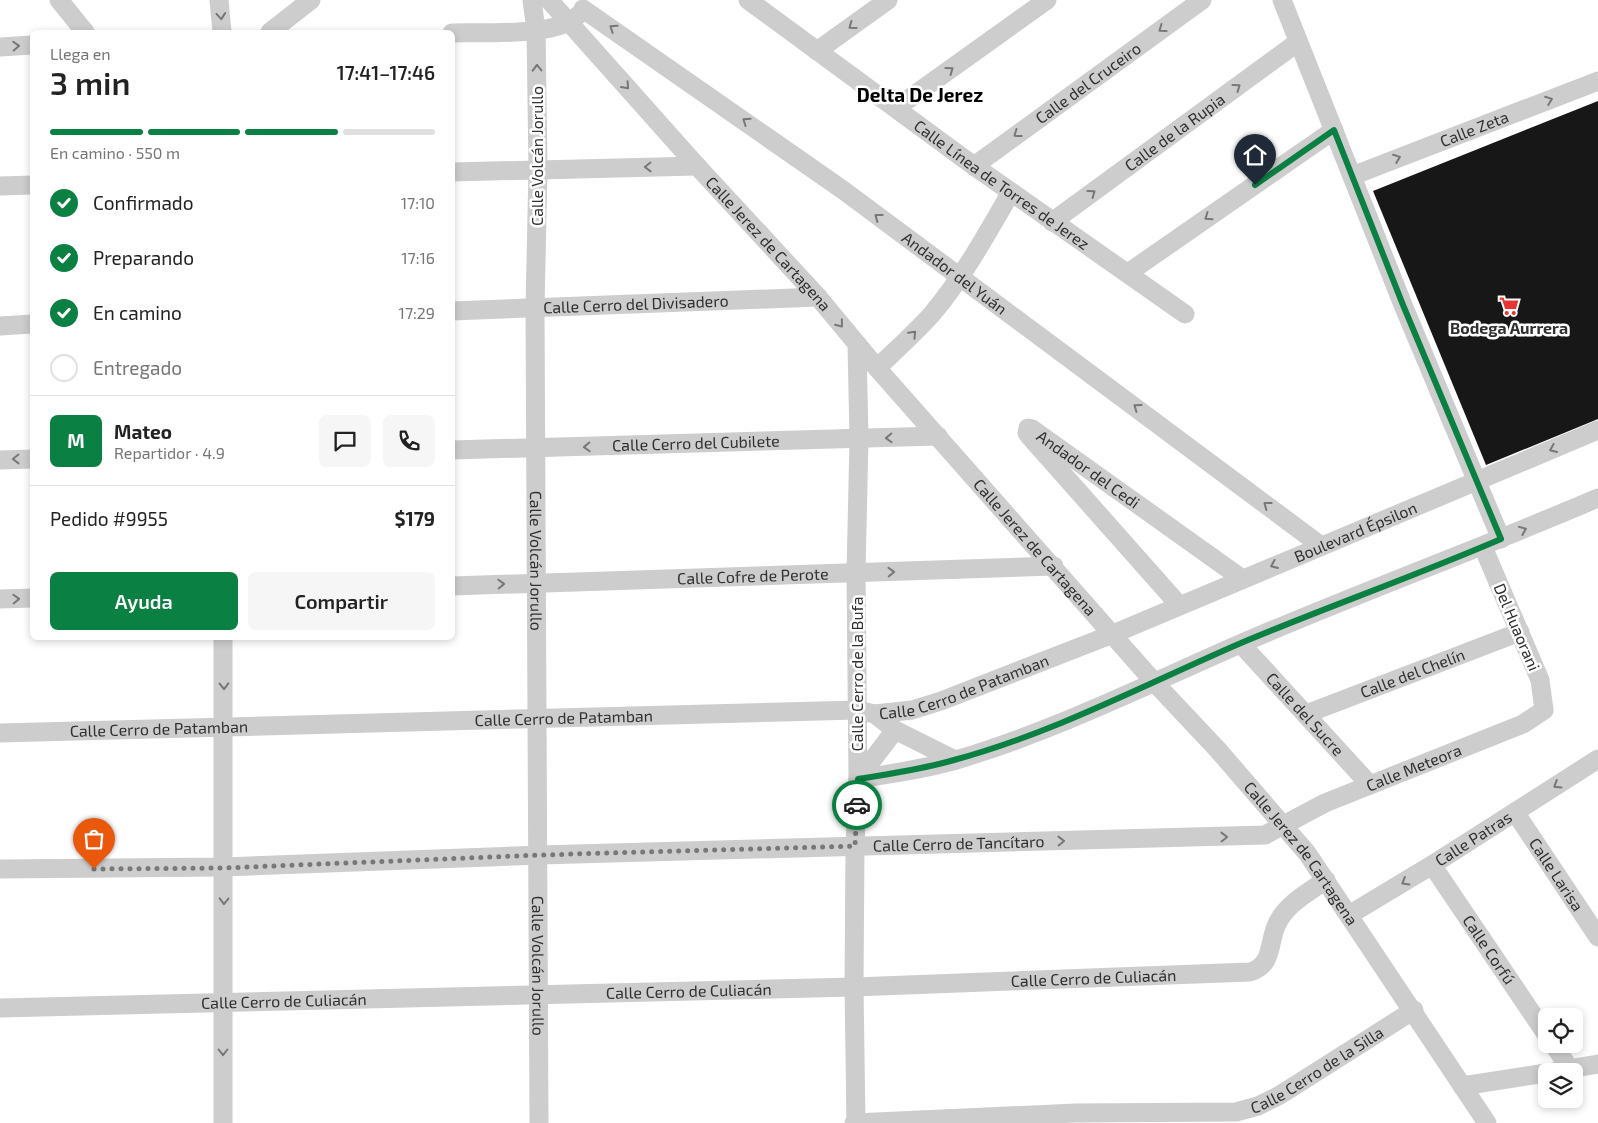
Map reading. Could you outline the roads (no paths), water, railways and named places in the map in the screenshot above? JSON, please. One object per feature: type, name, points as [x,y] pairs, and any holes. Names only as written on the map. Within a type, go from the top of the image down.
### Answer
[{"type":"street","points":[[59,0],[83,30]]},
{"type":"street","points":[[219,0],[222,30]]},
{"type":"street","points":[[273,30],[311,0]]},
{"type":"street","name":"Calle Volcán Jorullo","points":[[532,0],[536,30],[538,170],[535,308],[535,448],[540,855],[539,1123]]},
{"type":"street","name":"Calle Jerez de Cartagena","points":[[549,0],[697,166],[818,297],[877,368],[1155,682],[1218,750],[1284,827],[1326,880],[1414,1010],[1482,1121]]},
{"type":"street","name":"Calle Línea de Torres de Jerez","points":[[748,0],[974,166],[1184,314]]},
{"type":"street","points":[[817,51],[888,0]]},
{"type":"street","points":[[896,108],[1047,0]]},
{"type":"street","name":"Calle del Cruceiro","points":[[974,166],[1202,0]]},
{"type":"street","points":[[1282,0],[1476,482],[1501,539]]},
{"type":"street","points":[[455,33],[536,30],[570,23],[586,5]]},
{"type":"street","name":"Andador del Yuán","points":[[586,5],[776,141],[958,278],[1156,421],[1320,545]]},
{"type":"street","name":"Calle de la Rupia","points":[[1052,222],[1298,42]]},
{"type":"street","points":[[0,46],[30,45]]},
{"type":"street","name":"Calle Zeta","points":[[1352,176],[1598,80]]},
{"type":"street","points":[[1128,273],[1334,130]]},
{"type":"street","points":[[455,172],[697,166]]},
{"type":"street","points":[[0,186],[30,185]]},
{"type":"street","points":[[877,368],[910,338],[933,313],[958,278],[1012,192]]},
{"type":"street","name":"Calle Cerro del Divisadero","points":[[455,310],[818,297]]},
{"type":"street","points":[[0,326],[30,324]]},
{"type":"street","name":"Calle Cerro de la Bufa","points":[[855,1123],[855,846],[858,779],[866,712],[856,573],[860,439],[857,344]]},
{"type":"street","name":"Andador del Cedi","points":[[1179,605],[1031,438],[1027,433],[1028,428],[1148,510],[1241,578]]},
{"type":"street","name":"Boulevard Épsilon","points":[[1113,634],[1241,578],[1598,430]]},
{"type":"street","name":"Calle Cerro del Cubilete","points":[[455,450],[938,436]]},
{"type":"street","points":[[0,460],[30,459]]},
{"type":"street","points":[[858,779],[905,772],[955,760],[1023,737],[1241,644],[1483,547],[1598,498]]},
{"type":"street","name":"Del Huaorani","points":[[1483,547],[1540,680],[1544,710]]},
{"type":"street","name":"Calle Cofre de Perote","points":[[455,586],[1054,566]]},
{"type":"street","points":[[0,600],[30,598]]},
{"type":"street","name":"Calle del Chelín","points":[[1306,714],[1520,632]]},
{"type":"street","name":"Calle Cerro de Patamban","points":[[0,733],[912,710],[1113,634]]},
{"type":"street","points":[[223,640],[223,1123]]},
{"type":"street","name":"Calle del Sucre","points":[[1241,644],[1370,785]]},
{"type":"street","name":"Calle Meteora","points":[[1284,827],[1325,803],[1523,724],[1544,710]]},
{"type":"street","points":[[866,712],[894,730],[955,760]]},
{"type":"street","points":[[858,779],[894,730]]},
{"type":"street","name":"Calle Patras","points":[[1349,915],[1597,762]]},
{"type":"street","name":"Calle Larisa","points":[[1515,812],[1598,937]]},
{"type":"street","name":"Calle Cerro de Tancítaro","points":[[0,870],[224,868],[540,855],[1251,837],[1265,836],[1284,827]]},
{"type":"street","name":"Calle Corfú","points":[[1432,865],[1538,1022]]},
{"type":"street","name":"Calle Cerro de Culiacán","points":[[0,1008],[854,987],[1250,972],[1258,970],[1266,962],[1275,927],[1280,917],[1288,908],[1326,880]]},
{"type":"street","name":"Calle Cerro de la Silla","points":[[855,1123],[1066,1113],[1236,1112],[1258,1106],[1280,1095],[1414,1010]]},
{"type":"street","points":[[1583,1067],[1598,1064]]},
{"type":"street","points":[[1462,1086],[1538,1074]]},
{"type":"place","name":"Bodega Aurrera","points":[[1509,306]]},
{"type":"district","name":"Delta De Jerez","points":[[920,95]]}]
